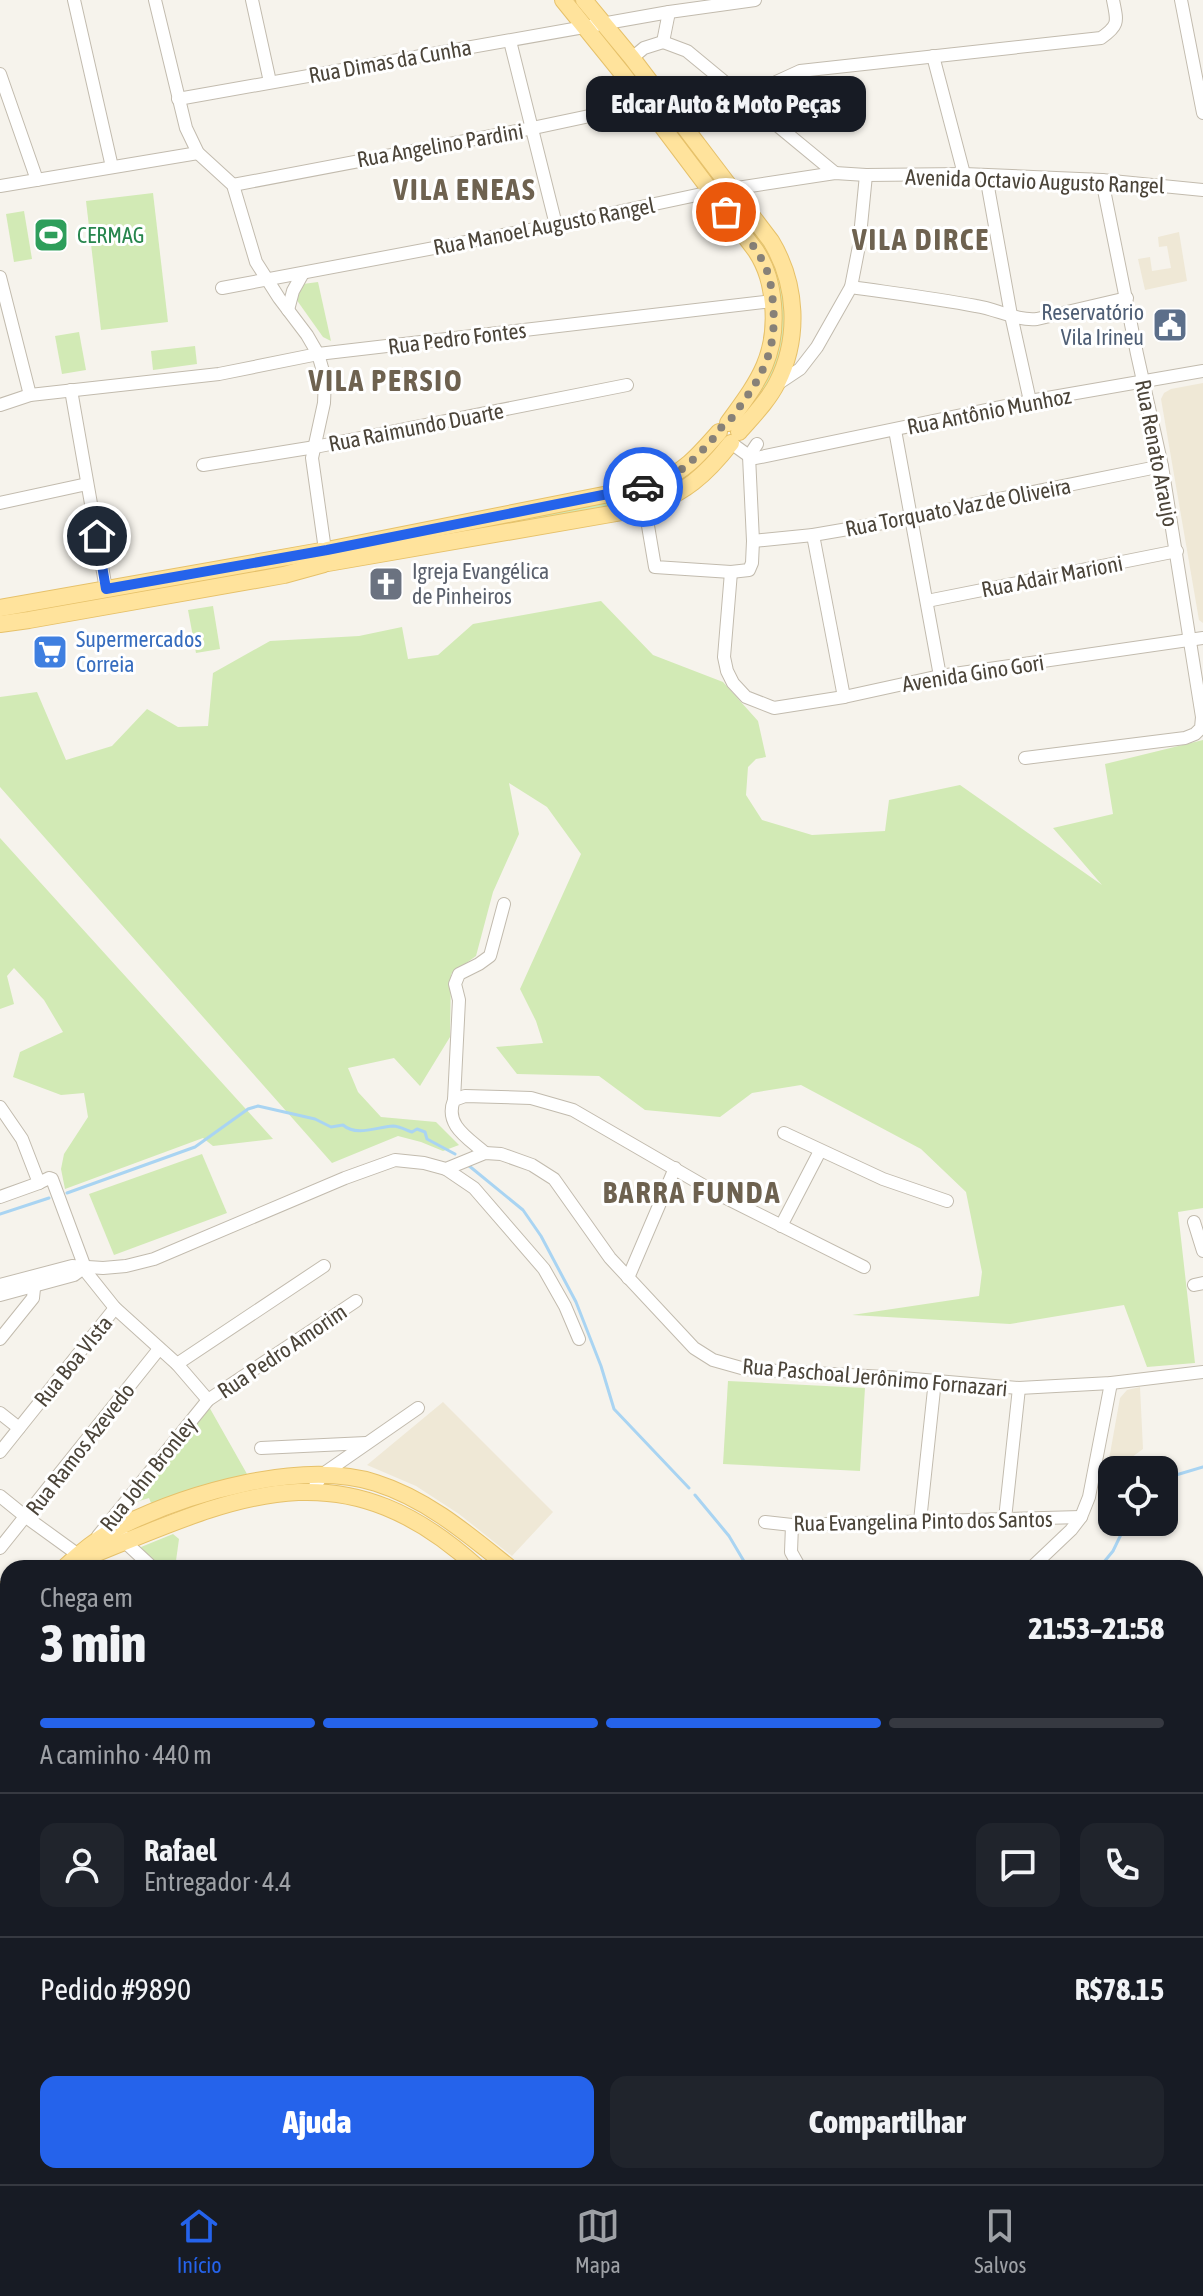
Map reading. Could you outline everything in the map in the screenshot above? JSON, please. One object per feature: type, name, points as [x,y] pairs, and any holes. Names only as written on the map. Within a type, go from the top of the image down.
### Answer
[{"type":"main road","points":[[0,608],[493,525],[645,508],[684,491],[718,461],[767,362],[773,342],[770,279],[764,264],[646,104],[563,0]]},
{"type":"main road","points":[[493,525],[654,485],[673,476],[730,433],[776,385],[790,349],[793,320],[786,273],[771,241],[584,0]]},
{"type":"main road","points":[[0,624],[284,575],[325,555]]},
{"type":"main road","points":[[75,1559],[182,1502],[255,1481],[323,1474],[374,1482],[421,1503],[500,1560]]},
{"type":"main road","points":[[122,1534],[259,1495],[312,1491],[362,1498],[399,1511],[469,1560]]},
{"type":"main road","points":[[448,1543],[458,1527]]},
{"type":"street","points":[[74,0],[112,167]]},
{"type":"street","points":[[155,0],[186,128],[198,153],[233,185],[256,262],[318,354],[325,378],[324,403],[312,458],[325,555]]},
{"type":"street","points":[[252,0],[270,82]]},
{"type":"street","name":"Rua Dimas da Cunha","points":[[178,99],[669,12],[755,0]]},
{"type":"street","points":[[754,105],[776,82],[800,71],[1101,38],[1116,24],[1113,0]]},
{"type":"street","points":[[1181,0],[1203,113]]},
{"type":"street","points":[[663,42],[669,12]]},
{"type":"street","points":[[510,41],[556,225]]},
{"type":"street","points":[[632,58],[644,48],[663,42],[687,51],[835,173]]},
{"type":"street","points":[[933,56],[964,174]]},
{"type":"street","points":[[0,74],[37,180]]},
{"type":"street","name":"Rua Angelino Pardini","points":[[233,185],[646,104]]},
{"type":"street","points":[[0,186],[198,153]]},
{"type":"street","name":"Rua Manoel Augusto Rangel","points":[[222,288],[556,225],[730,188],[835,173],[866,175]]},
{"type":"street","name":"Avenida Octavio Augusto Rangel","points":[[866,175],[964,174],[1102,180],[1203,190]]},
{"type":"street","points":[[776,385],[800,369],[817,347],[851,287],[859,246],[866,175]]},
{"type":"street","points":[[986,176],[1030,401]]},
{"type":"street","name":"Rua Renato Araujo","points":[[1102,180],[1197,639],[1201,728]]},
{"type":"street","points":[[288,310],[293,291],[303,273]]},
{"type":"street","points":[[0,277],[30,395]]},
{"type":"street","points":[[851,287],[975,305],[1023,320],[1127,298]]},
{"type":"street","name":"Rua Pedro Fontes","points":[[0,405],[30,395],[219,374],[318,354],[773,301]]},
{"type":"street","points":[[790,349],[809,356]]},
{"type":"street","name":"Rua Antônio Munhoz","points":[[749,456],[756,458],[1030,401],[1203,371]]},
{"type":"street","name":"Rua Raimundo Duarte","points":[[203,465],[315,447],[627,385]]},
{"type":"street","points":[[71,390],[106,589]]},
{"type":"street","points":[[895,430],[940,676]]},
{"type":"street","points":[[730,433],[776,453]]},
{"type":"street","points":[[730,433],[749,456]]},
{"type":"street","points":[[645,508],[655,567],[745,571],[751,567],[753,541],[749,456],[757,444]]},
{"type":"street","name":"Rua Torquato Vaz de Oliveira","points":[[753,541],[813,535],[912,518],[1162,466]]},
{"type":"street","points":[[0,503],[87,484]]},
{"type":"street","points":[[813,535],[844,697]]},
{"type":"street","name":"Rua Adair Marioni","points":[[927,601],[1177,551]]},
{"type":"street","name":"Avenida Gino Gori","points":[[731,572],[724,657],[727,671],[746,697],[774,708],[844,697],[940,676],[1197,639]]},
{"type":"street","points":[[1025,758],[1185,738],[1201,728]]},
{"type":"street","points":[[446,1169],[485,1153],[454,1125],[451,1113],[459,1000],[455,984],[459,974],[490,956],[504,904]]},
{"type":"street","points":[[454,1100],[465,1096],[531,1098],[573,1110],[718,1194],[864,1267]]},
{"type":"street","points":[[0,1107],[22,1139],[39,1183]]},
{"type":"street","points":[[784,1133],[883,1179],[947,1201]]},
{"type":"street","points":[[781,1226],[820,1151]]},
{"type":"street","name":"Rua Paschoal Jerônimo Fornazari","points":[[485,1153],[501,1154],[532,1165],[554,1179],[610,1258],[694,1348],[713,1360],[745,1369],[1019,1388],[1111,1383],[1203,1372]]},
{"type":"street","points":[[0,1285],[74,1275],[85,1267],[126,1266],[154,1259],[395,1160],[446,1169],[474,1188],[544,1269],[579,1339]]},
{"type":"street","points":[[628,1278],[675,1168]]},
{"type":"street","points":[[0,1197],[52,1179],[87,1273],[115,1308],[177,1364],[208,1400]]},
{"type":"street","points":[[1194,1222],[1203,1251]]},
{"type":"street","points":[[177,1364],[324,1266]]},
{"type":"street","points":[[0,1295],[35,1281]]},
{"type":"street","points":[[0,1339],[33,1298],[35,1281]]},
{"type":"street","name":"Rua Pedro Amorim","points":[[208,1400],[356,1301]]},
{"type":"street","name":"Rua Boa VIsta","points":[[0,1452],[115,1308]]},
{"type":"street","name":"Rua Ramos Azevedo","points":[[0,1548],[159,1349]]},
{"type":"street","points":[[920,1521],[935,1380]]},
{"type":"street","points":[[1039,1560],[1081,1517],[1089,1497],[1111,1383]]},
{"type":"street","points":[[1005,1519],[1019,1388]]},
{"type":"street","name":"Rua John Bronley","points":[[75,1559],[208,1400]]},
{"type":"street","points":[[312,1491],[323,1474],[418,1408]]},
{"type":"street","points":[[0,1413],[19,1428]]},
{"type":"street","points":[[261,1448],[366,1443]]},
{"type":"street","points":[[0,1496],[75,1559]]},
{"type":"street","name":"Rua Evangelina Pinto dos Santos","points":[[765,1522],[792,1525],[1081,1517]]},
{"type":"street","points":[[792,1525],[791,1552],[796,1560]]},
{"type":"street","points":[[122,1534],[146,1560]]},
{"type":"street","points":[[486,1560],[492,1553]]},
{"type":"shaded area","points":[[1179,232],[1187,281],[1145,290],[1138,259],[1150,257],[1152,271],[1171,268],[1167,246],[1159,247],[1158,237]]},
{"type":"shaded area","points":[[1203,383],[1203,623],[1199,620],[1161,399],[1171,389]]},
{"type":"shaded area","points":[[1140,1387],[1143,1449],[1133,1456],[1110,1456],[1120,1398],[1127,1390]]},
{"type":"shaded area","points":[[443,1402],[553,1512],[512,1556],[459,1514],[416,1486],[367,1465]]},
{"type":"green space","points":[[153,193],[168,322],[101,330],[86,201]]},
{"type":"green space","points":[[729,201],[733,201],[745,215],[776,262],[786,304],[785,335],[773,377],[745,417],[740,419],[779,313]]},
{"type":"green space","points":[[24,211],[32,259],[14,262],[6,214]]},
{"type":"green space","points":[[318,282],[331,341],[323,337],[296,299],[297,290],[303,284]]},
{"type":"green space","points":[[79,332],[86,370],[62,374],[55,336]]},
{"type":"green space","points":[[195,346],[197,364],[153,370],[151,351]]},
{"type":"green space","points":[[715,445],[722,450],[702,470],[654,498],[500,525],[500,522],[607,502]]},
{"type":"green space","points":[[601,601],[653,655],[723,682],[758,721],[766,757],[756,759],[748,767],[746,795],[762,820],[812,835],[885,831],[889,800],[960,785],[1102,885],[1053,828],[1113,814],[1105,764],[1203,740],[1203,1208],[1178,1212],[1195,1363],[1147,1367],[1124,1305],[1010,1324],[852,1315],[979,1296],[982,1272],[966,1192],[921,1149],[801,1085],[752,1093],[720,1117],[645,1110],[599,1076],[517,1074],[496,1047],[543,1043],[520,989],[581,854],[547,807],[509,783],[519,834],[493,892],[476,956],[451,974],[450,1037],[420,1086],[394,1058],[348,1068],[358,1092],[381,1117],[436,1122],[459,1145],[443,1151],[398,1136],[332,1163],[0,787],[0,697],[37,692],[66,760],[112,746],[147,709],[178,727],[208,726],[213,673],[270,641],[359,636],[402,627],[408,659],[438,655],[473,624]]},
{"type":"green space","points":[[213,606],[220,649],[196,653],[188,610]]},
{"type":"green space","points":[[0,838],[273,1139],[213,1146],[203,1138],[65,1189],[61,1169],[64,1154],[88,1117],[84,1093],[61,1095],[13,1077],[20,1052],[63,1032],[44,1000],[14,968],[7,976],[14,1004],[0,1009]]},
{"type":"green space","points":[[202,1154],[227,1213],[114,1255],[89,1194]]},
{"type":"green space","points":[[728,1381],[865,1388],[860,1471],[723,1464]]},
{"type":"green space","points":[[208,1405],[247,1474],[151,1503],[149,1498],[136,1502],[133,1496]]},
{"type":"green space","points":[[173,1534],[179,1539],[176,1560],[153,1560],[141,1547]]},
{"type":"waterway","points":[[67,1193],[195,1147],[248,1109],[258,1106],[315,1119],[331,1127],[343,1125],[360,1131],[393,1126],[412,1132],[417,1129],[425,1132],[427,1139],[455,1154]]},
{"type":"waterway","points":[[468,1165],[523,1210],[541,1236],[576,1302],[614,1409],[689,1488]]},
{"type":"waterway","points":[[0,1214],[49,1198]]},
{"type":"waterway","points":[[1178,1474],[1203,1467]]},
{"type":"waterway","points":[[695,1495],[729,1536],[743,1560]]},
{"type":"waterway","points":[[1106,1560],[1120,1536]]},
{"type":"way so far","points":[[643,487],[673,476],[690,464],[728,423],[758,381],[767,362],[773,342],[774,321],[770,279],[756,251],[726,212]]},
{"type":"place","name":"Edcar Auto & Moto Peças","points":[[726,212]]},
{"type":"place","name":"CERMAG","points":[[51,235]]},
{"type":"place","name":"Reservatório Vila Irineu","points":[[1170,325]]},
{"type":"place","name":"Igreja Evangélica de Pinheiros","points":[[386,584]]},
{"type":"place","name":"Supermercados Correia","points":[[50,652]]},
{"type":"district","name":"VILA ENEAS","points":[[465,190]]},
{"type":"district","name":"VILA DIRCE","points":[[921,240]]},
{"type":"district","name":"VILA PERSIO","points":[[386,381]]},
{"type":"district","name":"BARRA FUNDA","points":[[692,1193]]},
{"type":"route","points":[[97,536],[106,589],[327,550],[643,487]]}]
